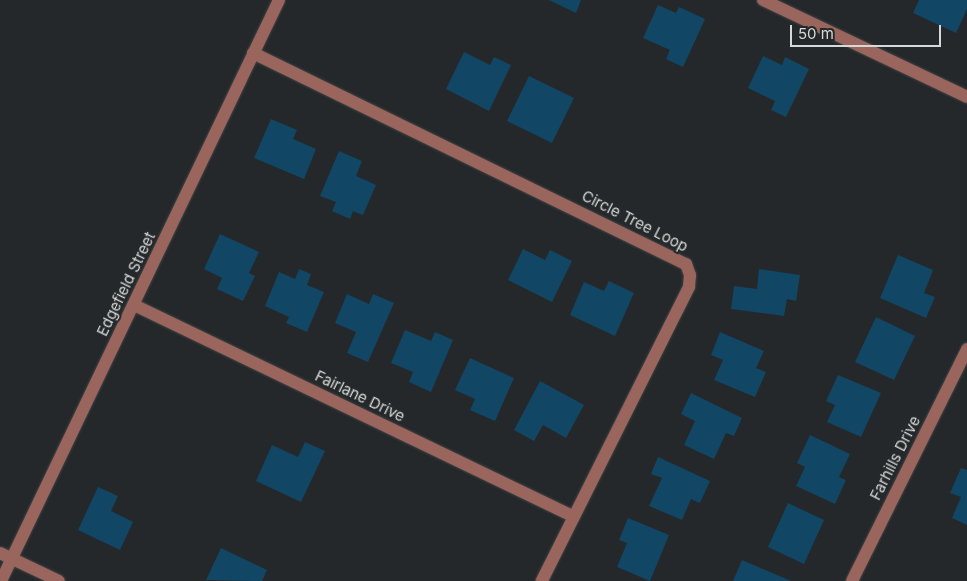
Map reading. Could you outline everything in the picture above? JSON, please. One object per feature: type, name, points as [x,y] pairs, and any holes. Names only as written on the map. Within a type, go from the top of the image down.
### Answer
[{"type":"street","name":"Edgefield Street","points":[[1,581],[6,556],[134,305],[280,0]]},
{"type":"street","points":[[763,0],[967,97]]},
{"type":"street","name":"Circle Tree Loop","points":[[253,53],[686,264],[690,275],[689,286],[572,516],[542,581]]},
{"type":"street","name":"Fairlane Drive","points":[[134,305],[572,516]]},
{"type":"street","name":"Farhills Drive","points":[[852,581],[967,349]]},
{"type":"street","points":[[6,556],[59,581]]},
{"type":"building","points":[[549,0],[581,0],[576,13]]},
{"type":"building","points":[[919,0],[967,0],[967,9],[956,33],[913,13]]},
{"type":"building","points":[[658,5],[676,13],[679,7],[705,19],[683,67],[666,59],[670,50],[643,38]]},
{"type":"building","points":[[464,52],[490,65],[494,57],[511,65],[489,111],[446,89]]},
{"type":"building","points":[[763,56],[782,65],[785,57],[809,69],[786,117],[771,110],[775,101],[748,88]]},
{"type":"building","points":[[529,76],[574,98],[552,143],[507,121]]},
{"type":"building","points":[[271,119],[297,130],[293,139],[316,149],[304,179],[254,158]]},
{"type":"building","points":[[339,151],[362,161],[356,176],[376,185],[363,215],[353,211],[350,219],[332,211],[336,202],[320,196]]},
{"type":"building","points":[[220,234],[259,252],[249,273],[255,276],[243,301],[217,289],[222,278],[204,269]]},
{"type":"building","points":[[523,249],[545,260],[550,250],[572,261],[552,302],[508,280]]},
{"type":"building","points":[[898,255],[933,270],[924,293],[935,297],[926,318],[880,298]]},
{"type":"building","points":[[299,269],[311,274],[307,285],[324,292],[307,332],[286,323],[289,317],[265,306],[279,272],[295,279]]},
{"type":"building","points":[[759,269],[800,275],[796,301],[787,299],[784,316],[731,309],[734,286],[757,289]]},
{"type":"building","points":[[609,281],[634,293],[615,336],[570,315],[584,282],[604,291]]},
{"type":"building","points":[[347,294],[369,304],[373,294],[394,303],[368,362],[347,353],[356,332],[335,323]]},
{"type":"building","points":[[876,317],[915,336],[894,380],[855,362]]},
{"type":"building","points":[[405,330],[431,341],[435,332],[453,340],[431,392],[409,382],[413,372],[391,363]]},
{"type":"building","points":[[720,332],[764,351],[756,368],[766,372],[755,397],[714,380],[723,360],[711,355]]},
{"type":"building","points":[[470,358],[514,378],[495,421],[470,410],[475,399],[455,390]]},
{"type":"building","points":[[838,375],[881,393],[861,437],[827,422],[835,405],[826,401]]},
{"type":"building","points":[[540,381],[584,405],[566,438],[543,425],[534,441],[514,430]]},
{"type":"building","points":[[691,393],[742,418],[734,436],[726,433],[714,459],[684,445],[695,421],[681,414]]},
{"type":"building","points":[[810,435],[850,454],[839,477],[846,480],[835,504],[796,486],[805,467],[797,463]]},
{"type":"building","points":[[305,442],[325,451],[301,502],[256,481],[272,445],[298,457]]},
{"type":"building","points":[[658,457],[710,481],[700,503],[691,499],[682,520],[649,506],[662,478],[651,474]]},
{"type":"building","points":[[961,468],[967,470],[967,525],[952,518],[961,497],[950,493]]},
{"type":"building","points":[[98,487],[118,496],[111,511],[133,522],[120,550],[78,530]]},
{"type":"building","points":[[788,503],[824,520],[804,564],[768,547]]},
{"type":"building","points":[[628,518],[669,535],[650,581],[617,567],[627,543],[619,540]]},
{"type":"building","points":[[221,548],[267,570],[262,581],[206,580]]},
{"type":"building","points":[[742,560],[791,581],[733,581]]}]
